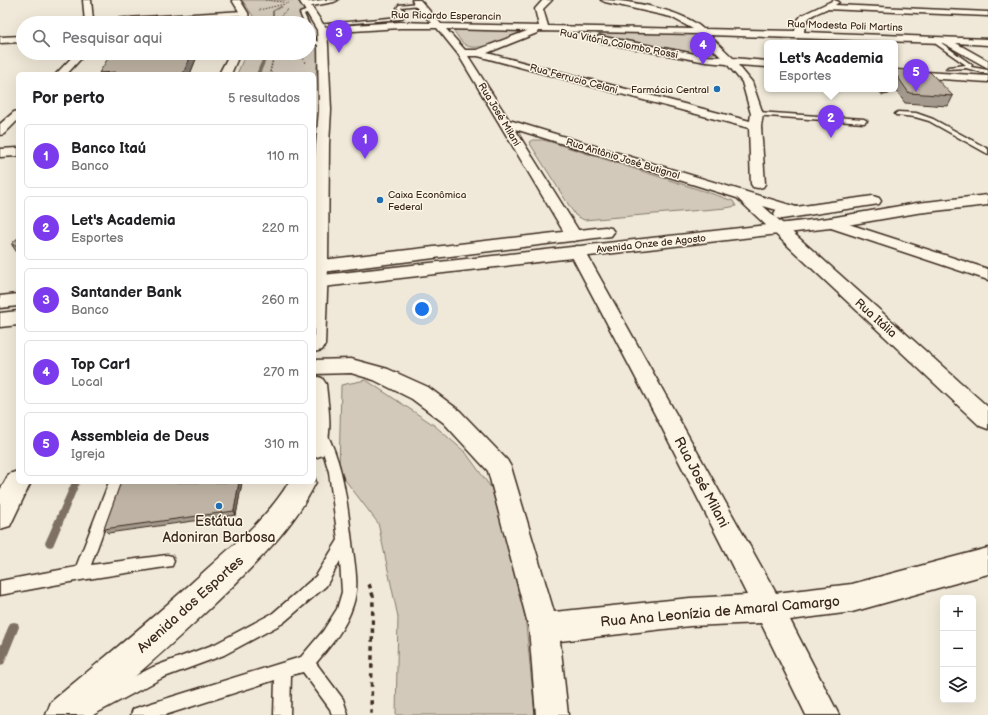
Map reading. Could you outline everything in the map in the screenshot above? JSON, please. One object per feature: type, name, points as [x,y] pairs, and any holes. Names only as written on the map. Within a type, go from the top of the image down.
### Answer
[{"type":"main road","points":[[236,0],[244,16]]},
{"type":"main road","points":[[316,30],[323,46],[324,110],[316,274]]},
{"type":"main road","points":[[227,72],[232,60]]},
{"type":"main road","name":"Avenida Onze de Agosto","points":[[316,274],[575,243],[988,186]]},
{"type":"main road","name":"Avenida Onze de Agosto","points":[[575,243],[778,229],[830,223],[917,208],[988,200]]},
{"type":"main road","points":[[0,302],[16,300]]},
{"type":"main road","points":[[0,320],[16,318]]},
{"type":"main road","points":[[0,518],[17,484]]},
{"type":"main road","name":"Avenida dos Esportes","points":[[64,715],[193,604],[267,533],[293,501],[303,484]]},
{"type":"street","points":[[87,0],[88,16]]},
{"type":"street","points":[[314,16],[334,0]]},
{"type":"street","points":[[478,53],[544,28],[539,8],[543,2],[548,0]]},
{"type":"street","points":[[605,0],[674,15],[689,22],[702,32],[730,61],[747,82],[757,114],[755,126],[758,184],[781,206]]},
{"type":"street","points":[[799,34],[801,21],[823,7],[839,0]]},
{"type":"street","name":"Rua José Milani","points":[[417,2],[462,53],[575,243],[770,608],[823,715]]},
{"type":"street","points":[[823,7],[988,14]]},
{"type":"street","points":[[198,16],[244,13]]},
{"type":"street","name":"Rua Ricardo Esperancin","points":[[316,18],[394,25],[544,28]]},
{"type":"street","name":"Rua Vitória Colombo Rossi","points":[[544,28],[591,33],[681,56],[764,64]]},
{"type":"street","points":[[591,33],[702,32]]},
{"type":"street","name":"Rua Modesta Poli Martins","points":[[702,32],[799,34],[941,42],[988,42]]},
{"type":"street","points":[[0,40],[16,39]]},
{"type":"street","points":[[941,42],[988,64]]},
{"type":"street","name":"Rua Ferrucio Celani","points":[[462,53],[478,53],[755,126]]},
{"type":"street","points":[[63,72],[74,60]]},
{"type":"street","points":[[898,73],[988,79]]},
{"type":"street","points":[[0,131],[16,116]]},
{"type":"street","name":"Rua Antônio José Butignol","points":[[504,122],[798,212]]},
{"type":"street","points":[[0,153],[16,152]]},
{"type":"street","points":[[0,159],[16,158]]},
{"type":"street","points":[[742,195],[758,184]]},
{"type":"street","name":"Rua Itália","points":[[742,195],[988,420]]},
{"type":"street","points":[[830,223],[988,275]]},
{"type":"street","points":[[316,367],[351,366],[381,374],[420,393],[452,416],[498,467],[544,628],[552,715]]},
{"type":"street","name":"Rua Ana Leonízia de Amaral Camargo","points":[[544,628],[690,612],[770,608],[852,598],[988,561]]},
{"type":"lane","points":[[316,18],[400,18],[406,14],[399,8],[400,6],[417,2]]},
{"type":"lane","points":[[941,42],[969,64],[970,66],[968,68]]},
{"type":"lane","points":[[948,68],[968,68],[988,72]]},
{"type":"lane","points":[[757,114],[864,121]]},
{"type":"lane","points":[[898,114],[916,115],[930,120],[988,152]]},
{"type":"lane","points":[[139,715],[306,663],[336,627],[347,605],[349,574],[339,490],[326,443],[316,438]]},
{"type":"lane","points":[[81,573],[113,484]]},
{"type":"lane","points":[[76,715],[158,672],[219,650],[278,618],[321,581],[345,541]]},
{"type":"lane","points":[[0,588],[81,573],[167,561]]},
{"type":"lane","points":[[306,663],[337,705],[340,715]]},
{"type":"lane","points":[[282,715],[283,670]]},
{"type":"path","points":[[244,13],[292,2],[274,2],[265,0]]},
{"type":"path","points":[[270,72],[274,60]]},
{"type":"path","points":[[304,60],[307,65]]},
{"type":"shaded area","points":[[242,0],[297,0],[302,6],[306,16],[253,16]]},
{"type":"shaded area","points":[[460,29],[519,30],[520,33],[492,44],[469,47],[461,41],[454,31]]},
{"type":"shaded area","points":[[596,31],[693,33],[697,34],[715,53],[700,54],[611,38],[596,33]]},
{"type":"shaded area","points":[[316,39],[320,48],[316,74],[316,72],[238,72],[243,60],[316,60]]},
{"type":"shaded area","points":[[532,140],[551,142],[719,196],[733,201],[736,206],[584,220],[575,215],[529,142]]},
{"type":"shaded area","points":[[366,380],[434,425],[466,453],[492,489],[523,595],[535,715],[396,715],[398,617],[378,523],[339,472],[341,385]]},
{"type":"building","points":[[107,60],[189,60],[184,72],[100,72]]},
{"type":"building","points":[[898,69],[930,72],[953,96],[909,93],[898,77]]},
{"type":"building","points":[[16,240],[16,245],[12,245]]},
{"type":"building","points":[[120,484],[239,484],[234,511],[104,529]]},
{"type":"waterway","points":[[273,16],[273,11],[282,7]]},
{"type":"waterway","points":[[259,72],[264,60]]},
{"type":"waterway","points":[[50,543],[75,484]]},
{"type":"waterway","points":[[0,660],[14,627]]},
{"type":"place","name":"Santander Bank","points":[[339,53]]},
{"type":"place","name":"Top Car1","points":[[703,65]]},
{"type":"place","name":"Farmácia Central","points":[[717,89]]},
{"type":"place","name":"Assembleia de Deus","points":[[916,92]]},
{"type":"place","name":"Let's Academia","points":[[831,138]]},
{"type":"place","name":"Banco Itaú","points":[[365,159]]},
{"type":"place","name":"Caixa Econômica Federal","points":[[380,200]]},
{"type":"place","name":"Estátua Adoniran Barbosa","points":[[219,506]]}]
